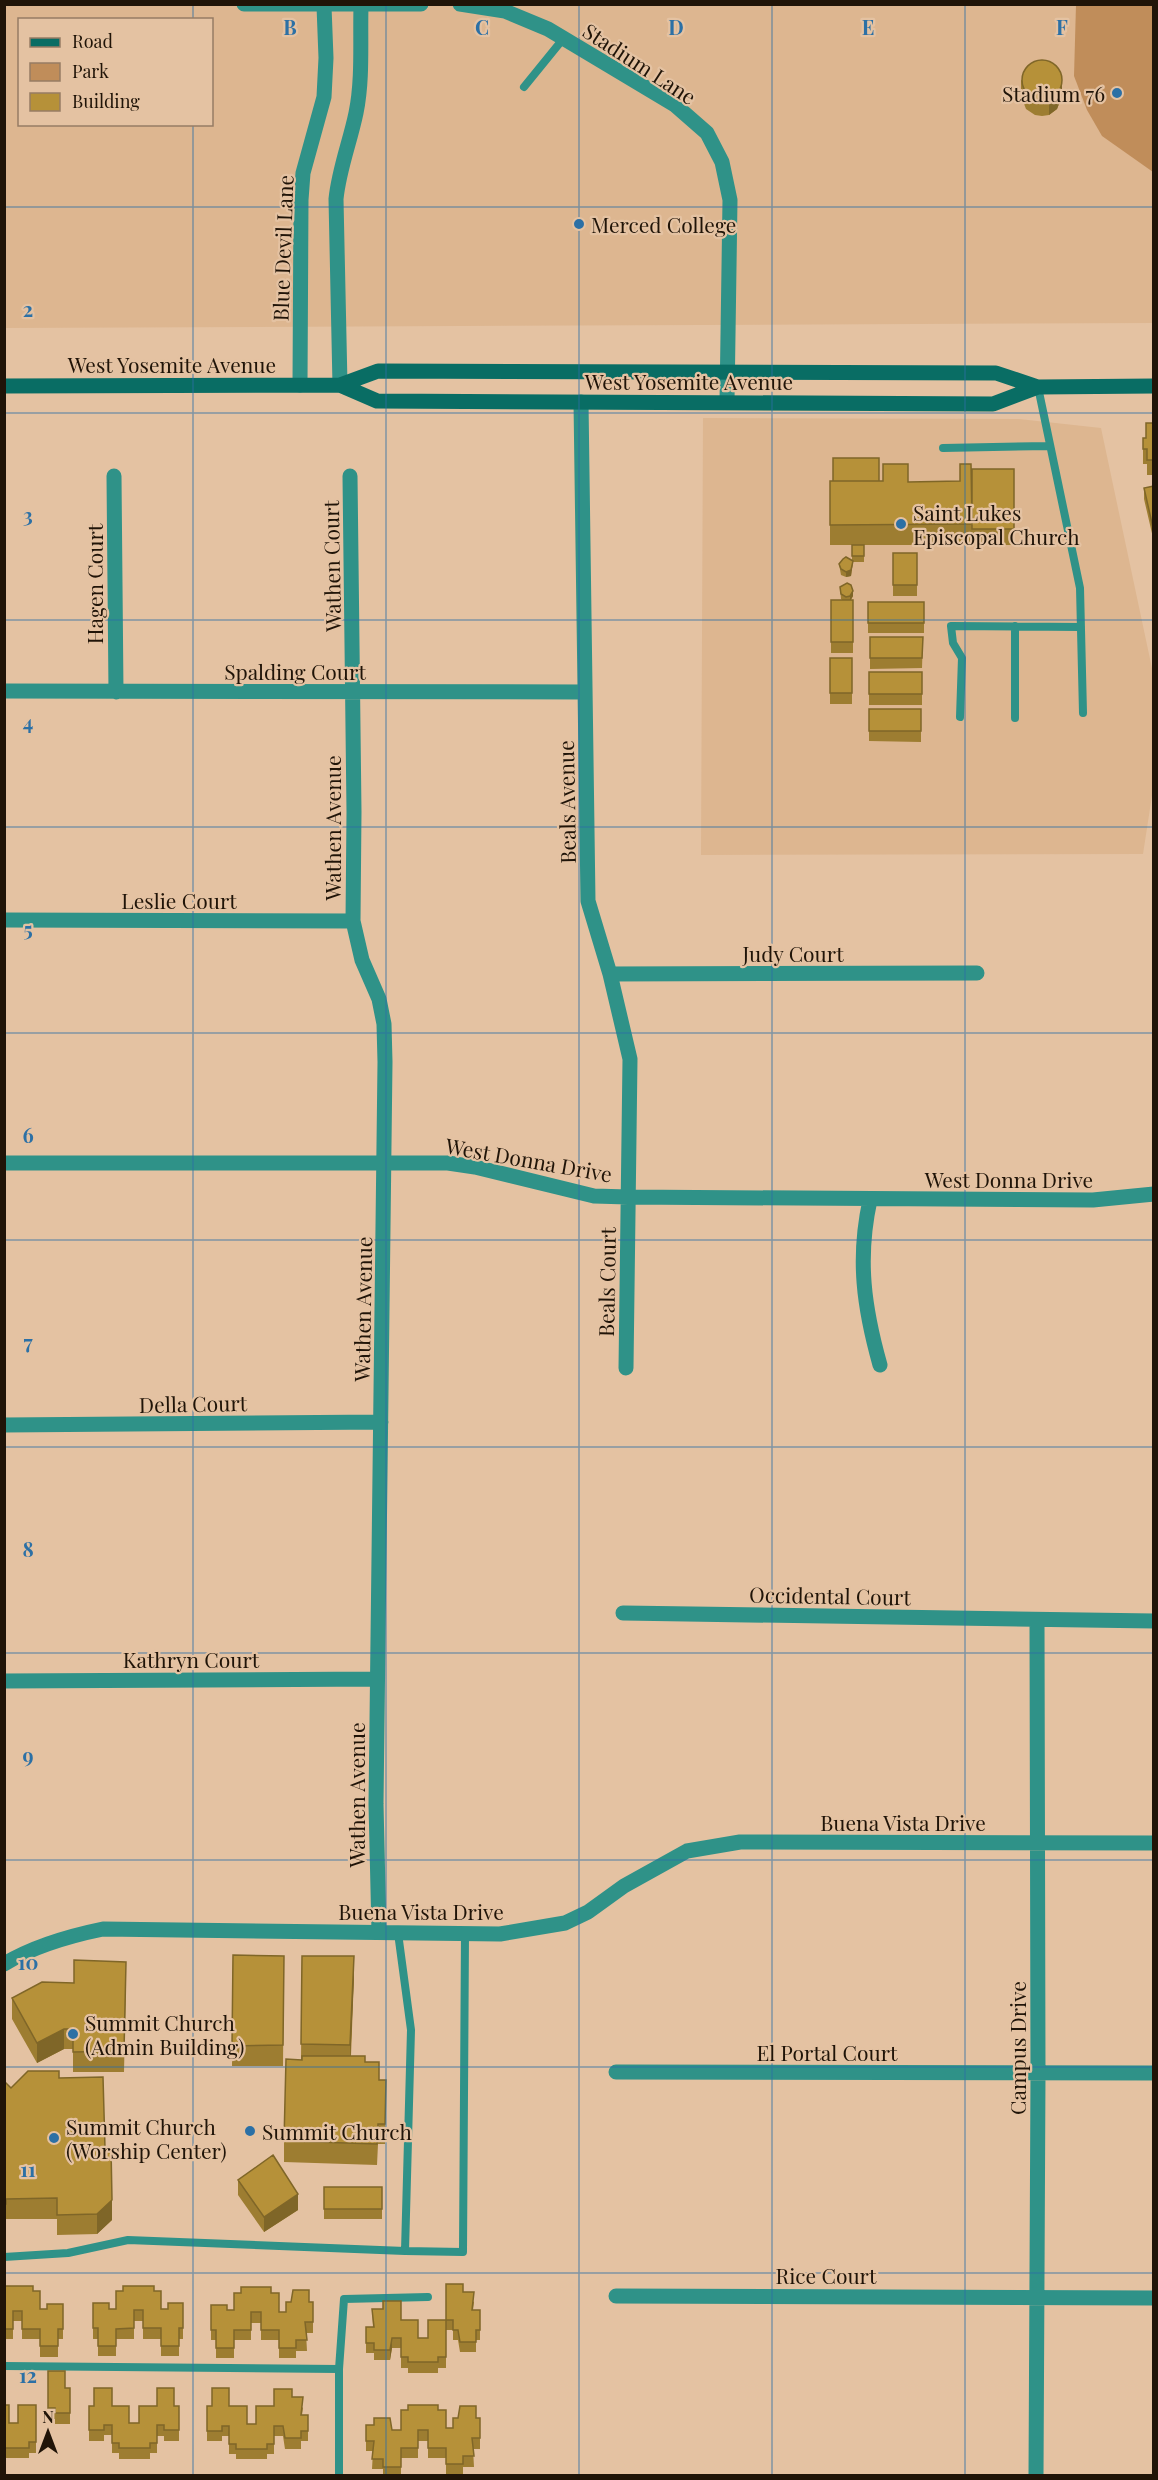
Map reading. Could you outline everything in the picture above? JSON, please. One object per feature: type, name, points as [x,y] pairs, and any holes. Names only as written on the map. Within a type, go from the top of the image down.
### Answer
[{"type":"main road","name":"West Yosemite Avenue","points":[[4,386],[340,385],[378,370],[996,372],[1038,387],[1154,386]]},
{"type":"main road","name":"West Yosemite Avenue","points":[[340,385],[377,401],[993,404],[1038,387]]},
{"type":"street","points":[[244,4],[324,6],[421,4]]},
{"type":"street","name":"Stadium Lane","points":[[460,4],[505,11],[564,39],[675,105],[706,133],[722,162],[730,200],[727,402]]},
{"type":"street","name":"Blue Devil Lane","points":[[300,385],[301,200],[303,173],[324,97],[326,58],[324,6]]},
{"type":"street","points":[[340,385],[336,199],[358,101],[361,6]]},
{"type":"street","name":"Beals Avenue","points":[[580,402],[588,900],[610,974],[630,1059],[628,1197]]},
{"type":"street","name":"Hagen Court","points":[[114,476],[116,692]]},
{"type":"street","name":"Wathen Court","points":[[350,476],[354,692]]},
{"type":"street","name":"Spalding Court","points":[[4,691],[585,692]]},
{"type":"street","name":"Wathen Avenue","points":[[354,692],[352,921],[362,960],[379,999],[384,1024],[385,1163],[376,1804],[379,1932]]},
{"type":"street","name":"Leslie Court","points":[[4,920],[352,921]]},
{"type":"street","name":"Judy Court","points":[[610,974],[977,973]]},
{"type":"street","name":"West Donna Drive","points":[[4,1163],[448,1163],[475,1167],[594,1196],[628,1197],[1093,1200],[1154,1194]]},
{"type":"street","name":"Beals Court","points":[[626,1368],[628,1197]]},
{"type":"street","points":[[870,1200],[865,1224],[862,1276],[865,1301],[880,1365]]},
{"type":"street","name":"Della Court","points":[[4,1425],[381,1422]]},
{"type":"street","name":"Occidental Court","points":[[623,1613],[1012,1617],[1036,1621],[1154,1621]]},
{"type":"street","name":"Campus Drive","points":[[1036,1621],[1038,1843],[1036,2475]]},
{"type":"street","name":"Kathryn Court","points":[[4,1681],[377,1679]]},
{"type":"street","name":"Buena Vista Drive","points":[[4,1964],[41,1946],[103,1929],[500,1934],[565,1923],[588,1912],[624,1886],[687,1851],[740,1842],[1154,1843]]},
{"type":"street","name":"El Portal Court","points":[[616,2072],[1154,2073]]},
{"type":"street","name":"Rice Court","points":[[616,2296],[1154,2298]]},
{"type":"lane","points":[[524,87],[564,39]]},
{"type":"lane","points":[[1038,387],[1080,588],[1083,713]]},
{"type":"lane","points":[[943,448],[1049,446]]},
{"type":"lane","points":[[960,717],[962,658],[953,643],[951,626],[1081,627]]},
{"type":"lane","points":[[1015,626],[1015,718]]},
{"type":"lane","points":[[398,1933],[411,2030],[405,2251]]},
{"type":"lane","points":[[4,2257],[68,2253],[128,2240],[463,2252],[465,1934]]},
{"type":"lane","points":[[339,2475],[339,2369],[344,2299],[428,2297]]},
{"type":"lane","points":[[4,2366],[339,2369]]},
{"type":"shaded area","name":"Merced College","points":[[4,5],[1153,5],[1153,323],[5,328]]},
{"type":"shaded area","points":[[703,418],[1019,419],[1101,428],[1153,673],[1153,789],[1143,854],[701,855]]},
{"type":"green space","name":"Stadium 76","points":[[1076,5],[1153,5],[1153,172],[1102,136],[1087,110],[1074,76]]},
{"type":"building","points":[[1042,60],[1056,66],[1062,80],[1056,94],[1042,100],[1028,94],[1022,80],[1028,66]]},
{"type":"building","points":[[1146,423],[1154,423],[1154,460],[1147,460],[1147,449],[1143,449]]},
{"type":"building","points":[[833,458],[879,458],[879,481],[833,481]]},
{"type":"building","points":[[883,464],[908,464],[908,482],[960,481],[960,464],[971,464],[972,524],[830,525],[830,481],[883,481]]},
{"type":"building","points":[[972,469],[1014,469],[1014,529],[972,529]]},
{"type":"building","points":[[1154,486],[1154,532],[1144,488]]},
{"type":"building","points":[[852,545],[864,545],[864,556],[852,556]]},
{"type":"building","points":[[893,553],[917,553],[917,585],[893,585]]},
{"type":"building","points":[[846,557],[853,561],[851,570],[846,572],[839,564]]},
{"type":"building","points":[[847,583],[851,585],[853,591],[850,596],[846,597],[841,594],[840,587]]},
{"type":"building","points":[[831,600],[853,600],[853,642],[831,642]]},
{"type":"building","points":[[868,602],[924,602],[924,623],[868,623]]},
{"type":"building","points":[[870,637],[923,637],[922,658],[870,658]]},
{"type":"building","points":[[830,658],[852,658],[852,693],[830,693]]},
{"type":"building","points":[[869,672],[922,672],[922,694],[869,694]]},
{"type":"building","points":[[869,709],[921,709],[921,731],[869,731]]},
{"type":"building","name":"Summit Church","points":[[233,1955],[284,1956],[283,2045],[232,2046]]},
{"type":"building","name":"Summit Church","points":[[302,1956],[354,1956],[350,2045],[301,2044]]},
{"type":"building","name":"Summit Church (Admin Building)","points":[[74,1960],[126,1962],[124,2051],[73,2052],[73,2029],[64,2029],[37,2043],[12,1998],[42,1982],[74,1983]]},
{"type":"building","points":[[302,2056],[365,2056],[365,2062],[379,2062],[379,2080],[386,2080],[385,2124],[378,2124],[377,2144],[284,2141],[286,2059],[302,2060]]},
{"type":"building","name":"Summit Church (Worship Center)","points":[[28,2071],[59,2071],[59,2078],[103,2077],[105,2148],[111,2148],[112,2200],[97,2214],[57,2215],[57,2198],[6,2199],[6,2204],[4,2204],[4,2081],[11,2088]]},
{"type":"building","points":[[273,2155],[298,2194],[264,2217],[238,2180]]},
{"type":"building","points":[[324,2187],[382,2187],[382,2209],[324,2209]]},
{"type":"building","points":[[446,2284],[463,2284],[463,2292],[474,2292],[472,2310],[480,2310],[480,2330],[476,2330],[476,2342],[460,2342],[458,2330],[453,2330],[453,2320],[446,2320]]},
{"type":"building","points":[[4,2286],[33,2286],[33,2291],[40,2291],[40,2309],[47,2309],[47,2304],[63,2304],[63,2329],[58,2329],[58,2346],[40,2346],[40,2329],[22,2329],[22,2311],[13,2311],[13,2329],[4,2329]]},
{"type":"building","points":[[123,2286],[154,2286],[154,2291],[161,2291],[161,2309],[168,2309],[168,2303],[183,2303],[183,2328],[179,2328],[179,2346],[161,2346],[161,2328],[143,2328],[143,2310],[134,2310],[134,2328],[116,2329],[116,2346],[98,2346],[98,2328],[93,2328],[93,2303],[109,2303],[109,2309],[116,2309],[116,2291],[123,2291]]},
{"type":"building","points":[[241,2287],[271,2287],[271,2293],[279,2293],[279,2312],[286,2312],[286,2302],[291,2302],[293,2290],[309,2290],[309,2302],[313,2302],[313,2322],[305,2322],[307,2340],[296,2340],[296,2348],[279,2348],[279,2330],[261,2330],[261,2312],[251,2312],[251,2330],[234,2330],[234,2348],[216,2348],[216,2330],[211,2330],[211,2305],[227,2305],[227,2310],[234,2310],[234,2293],[241,2293]]},
{"type":"building","points":[[383,2301],[401,2301],[401,2320],[418,2320],[418,2338],[428,2338],[428,2320],[446,2320],[446,2357],[438,2357],[438,2362],[408,2362],[408,2357],[401,2357],[401,2338],[392,2338],[390,2350],[374,2350],[374,2343],[366,2343],[366,2327],[374,2327],[372,2309],[383,2309]]},
{"type":"building","points":[[48,2371],[65,2371],[65,2388],[70,2388],[70,2413],[55,2413],[55,2408],[48,2408]]},
{"type":"building","points":[[94,2388],[112,2388],[112,2406],[129,2406],[129,2423],[139,2423],[139,2406],[157,2406],[157,2388],[174,2388],[174,2406],[179,2406],[179,2430],[164,2430],[164,2425],[157,2425],[157,2443],[150,2443],[150,2448],[119,2448],[119,2443],[112,2443],[112,2425],[104,2425],[104,2430],[89,2430],[89,2406],[94,2406]]},
{"type":"building","points":[[212,2388],[229,2388],[229,2406],[247,2406],[247,2424],[256,2424],[256,2406],[274,2406],[274,2389],[292,2389],[292,2397],[303,2397],[301,2415],[308,2415],[308,2431],[301,2431],[301,2438],[285,2438],[283,2426],[274,2426],[274,2444],[267,2444],[267,2449],[236,2449],[236,2444],[229,2444],[229,2426],[222,2426],[222,2431],[207,2431],[207,2406],[212,2406]]},
{"type":"building","points":[[4,2405],[9,2405],[9,2423],[18,2423],[18,2405],[36,2405],[36,2442],[29,2442],[29,2448],[4,2448]]},
{"type":"building","points":[[408,2405],[438,2405],[438,2410],[446,2410],[446,2428],[453,2428],[453,2418],[458,2418],[460,2406],[476,2406],[476,2418],[480,2418],[480,2438],[472,2438],[474,2456],[463,2456],[463,2464],[446,2464],[446,2448],[428,2448],[428,2430],[418,2430],[418,2448],[401,2448],[401,2467],[383,2467],[383,2459],[372,2459],[374,2441],[366,2441],[366,2425],[374,2425],[374,2418],[390,2418],[392,2430],[401,2430],[401,2410],[408,2410]]},
{"type":"place","name":"Stadium 76","points":[[1117,93]]},
{"type":"place","name":"Merced College","points":[[579,224]]},
{"type":"place","name":"Saint Lukes Episcopal Church","points":[[901,524]]},
{"type":"place","name":"Summit Church (Admin Building)","points":[[73,2034]]},
{"type":"place","name":"Summit Church","points":[[250,2131]]},
{"type":"place","name":"Summit Church (Worship Center)","points":[[54,2138]]}]
